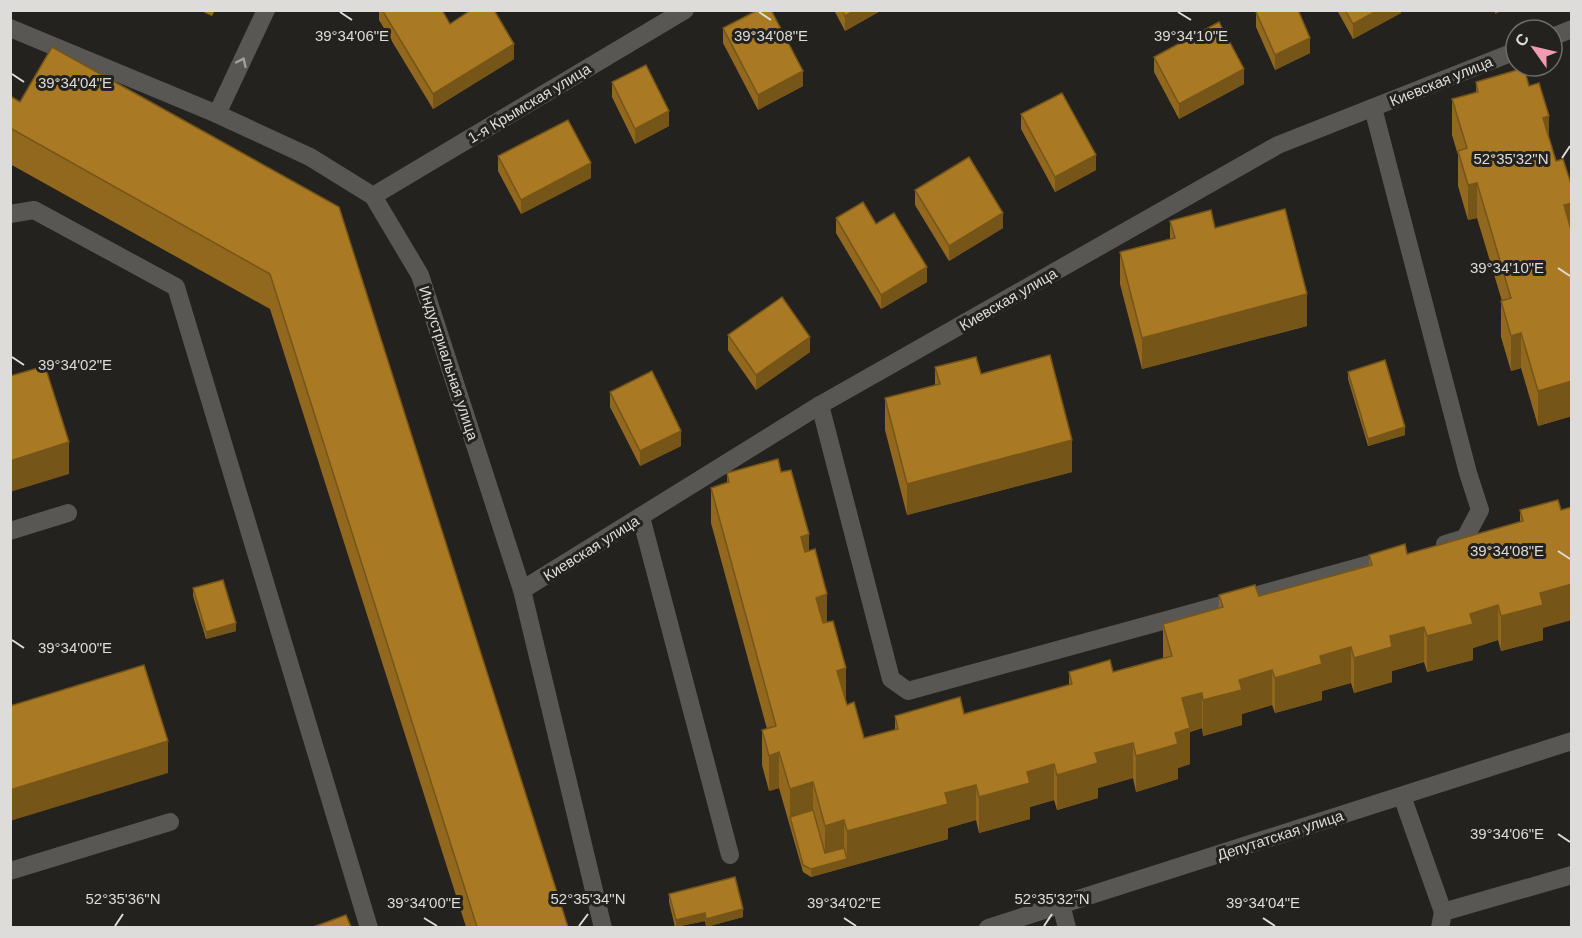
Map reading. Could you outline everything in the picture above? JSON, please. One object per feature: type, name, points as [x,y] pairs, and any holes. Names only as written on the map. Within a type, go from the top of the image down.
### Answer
[{"type":"street","points":[[217,114],[266,10]]},
{"type":"street","name":"1-я Крымская улица","points":[[373,196],[686,10]]},
{"type":"street","name":"Индустриальная улица","points":[[10,28],[217,114],[310,157],[373,196],[420,275],[522,590],[603,927]]},
{"type":"street","name":"Киевская улица","points":[[522,590],[820,405],[1278,145],[1504,56]]},
{"type":"street","points":[[1373,108],[1468,473],[1480,510],[1465,538],[1432,548]]},
{"type":"street","points":[[10,214],[34,210],[176,287],[369,927]]},
{"type":"street","points":[[820,405],[891,679],[908,691],[1409,554]]},
{"type":"street","points":[[10,531],[68,513]]},
{"type":"street","points":[[640,517],[730,855]]},
{"type":"street","name":"Депутатская улица","points":[[988,927],[1572,741]]},
{"type":"street","points":[[1402,796],[1442,920],[1572,875]]},
{"type":"street","points":[[10,871],[170,822]]},
{"type":"street","points":[[1061,904],[1067,927]]},
{"type":"building","points":[[382,10],[442,10],[450,24],[471,10],[494,10],[514,44],[433,94]]},
{"type":"building","points":[[758,10],[771,10],[803,71],[758,95],[723,28]]},
{"type":"building","points":[[842,10],[856,10],[845,16]]},
{"type":"building","points":[[1260,10],[1298,10],[1310,38],[1275,55],[1256,12]]},
{"type":"building","points":[[1345,10],[1378,10],[1353,24]]},
{"type":"building","points":[[1219,22],[1244,69],[1179,104],[1154,57]]},
{"type":"building","points":[[52,47],[339,207],[568,927],[477,927],[270,274],[10,128],[10,96],[20,102]]},
{"type":"building","points":[[646,65],[669,111],[635,129],[612,82]]},
{"type":"building","points":[[1504,74],[1504,78],[1527,78],[1529,86],[1539,83],[1549,116],[1543,118],[1556,161],[1563,159],[1572,187],[1572,203],[1564,205],[1572,233],[1572,381],[1538,391],[1521,333],[1511,336],[1501,301],[1511,298],[1477,183],[1468,185],[1458,151],[1467,148],[1452,99],[1478,92],[1476,82]]},
{"type":"building","points":[[1062,93],[1096,155],[1055,177],[1021,114]]},
{"type":"building","points":[[568,120],[591,163],[521,200],[498,156]]},
{"type":"building","points":[[969,157],[1003,213],[949,246],[915,190]]},
{"type":"building","points":[[863,202],[876,224],[894,213],[927,267],[881,295],[836,218]]},
{"type":"building","points":[[1285,209],[1307,294],[1142,338],[1120,252],[1175,238],[1170,221],[1211,210],[1215,228]]},
{"type":"building","points":[[782,297],[810,337],[756,375],[728,335]]},
{"type":"building","points":[[1050,355],[1072,440],[907,484],[885,398],[940,384],[935,367],[976,357],[981,374]]},
{"type":"building","points":[[1385,360],[1405,427],[1368,439],[1348,372]]},
{"type":"building","points":[[45,366],[69,442],[10,461],[10,376]]},
{"type":"building","points":[[652,371],[681,431],[640,451],[610,392]]},
{"type":"building","points":[[778,459],[781,472],[791,470],[809,534],[801,537],[805,552],[815,549],[827,594],[816,598],[823,623],[833,621],[846,668],[837,671],[847,705],[854,702],[864,738],[898,729],[895,716],[960,697],[964,714],[1072,684],[1069,672],[1110,660],[1113,672],[1172,656],[1163,624],[1223,607],[1219,595],[1255,585],[1259,596],[1372,565],[1369,555],[1405,544],[1407,554],[1523,521],[1520,510],[1558,500],[1561,510],[1572,507],[1572,584],[1540,593],[1543,605],[1501,616],[1498,605],[1470,614],[1473,624],[1427,636],[1424,627],[1390,636],[1392,647],[1354,658],[1351,647],[1320,656],[1322,664],[1275,678],[1272,670],[1239,680],[1242,690],[1203,700],[1202,693],[1182,698],[1190,728],[1175,733],[1178,744],[1136,756],[1133,743],[1095,753],[1098,763],[1057,775],[1054,764],[1027,772],[1030,783],[979,797],[976,785],[945,793],[948,804],[847,831],[844,820],[825,826],[813,782],[790,789],[779,752],[769,756],[762,730],[776,726],[711,488],[729,482],[727,473]]},
{"type":"building","points":[[223,580],[236,623],[206,632],[193,588]]},
{"type":"building","points":[[144,665],[168,741],[10,790],[10,706]]},
{"type":"building","points":[[813,810],[825,853],[844,848],[847,859],[811,869],[803,865],[790,817]]},
{"type":"building","points":[[735,877],[743,909],[706,919],[705,913],[676,920],[669,894]]},
{"type":"building","points":[[346,915],[351,927],[313,927]]}]
